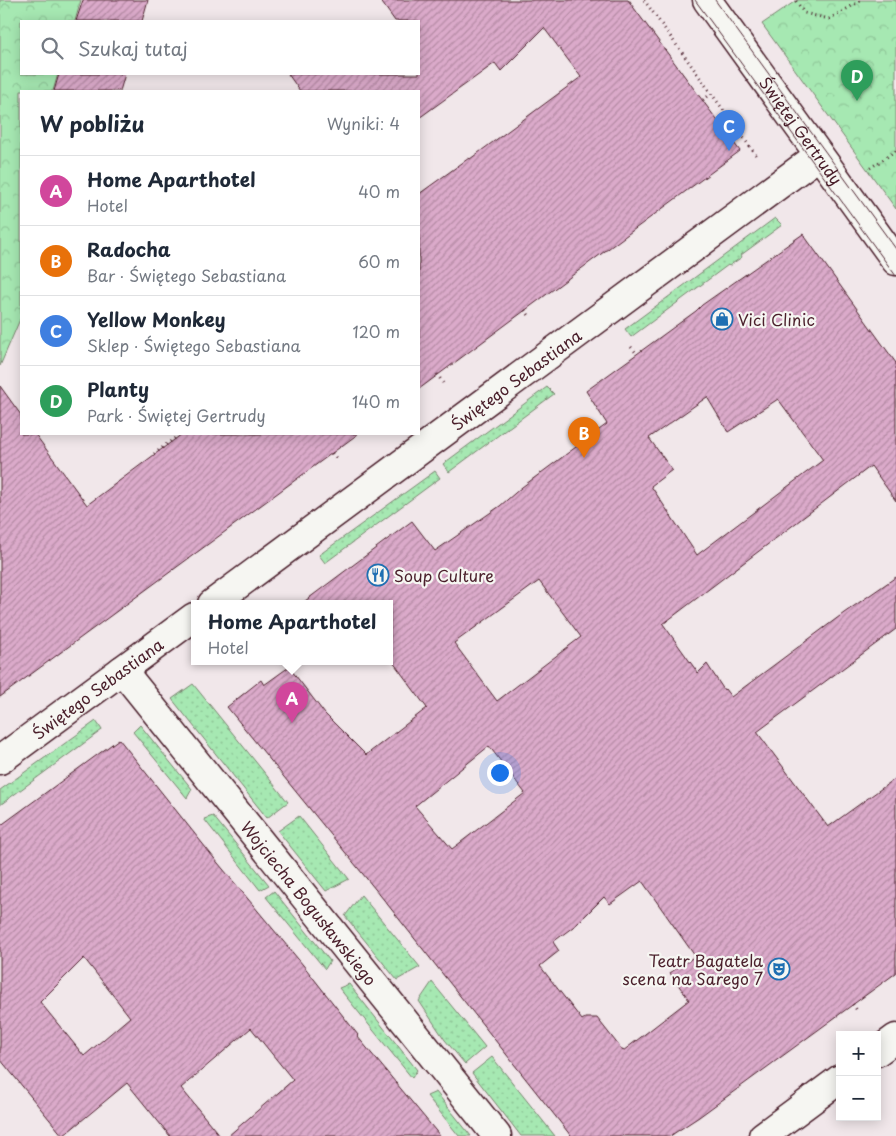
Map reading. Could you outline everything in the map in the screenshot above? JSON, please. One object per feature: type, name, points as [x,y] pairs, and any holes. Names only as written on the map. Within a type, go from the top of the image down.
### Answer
[{"type":"street","name":"Świętej Gertrudy","points":[[707,0],[896,261]]},
{"type":"street","name":"Świętego Sebastiana","points":[[217,600],[819,155]]},
{"type":"street","name":"Świętego Sebastiana","points":[[0,760],[191,619]]},
{"type":"street","name":"Wojciecha Bogusławskiego","points":[[122,670],[497,1136]]},
{"type":"street","points":[[881,1049],[896,1038]]},
{"type":"street","points":[[763,1136],[836,1082]]},
{"type":"path","points":[[644,0],[761,162]]},
{"type":"path","points":[[796,1],[804,13],[829,18],[862,0]]},
{"type":"path","points":[[703,100],[711,94]]},
{"type":"path","points":[[870,168],[896,151]]},
{"type":"path","points":[[525,310],[531,318]]},
{"type":"path","points":[[631,347],[637,354]]},
{"type":"path","points":[[437,374],[443,383]]},
{"type":"path","points":[[154,454],[174,438]]},
{"type":"path","points":[[332,453],[338,461]]},
{"type":"path","points":[[852,1004],[858,1012]]},
{"type":"green space","points":[[0,0],[81,0],[75,20],[20,20],[20,75],[58,75],[53,90],[20,90],[20,319],[0,366]]},
{"type":"green space","points":[[797,0],[896,0],[896,209],[762,24]]},
{"type":"green space","points":[[775,218],[782,225],[741,255],[742,257],[728,265],[631,337],[625,329]]},
{"type":"green space","points":[[547,387],[554,394],[449,472],[443,464]]},
{"type":"green space","points":[[435,471],[440,478],[325,563],[319,555]]},
{"type":"green space","points":[[193,684],[288,802],[267,818],[172,699]]},
{"type":"green space","points":[[96,721],[102,730],[0,805],[0,790]]},
{"type":"green space","points":[[140,725],[192,789],[187,798],[133,732]]},
{"type":"green space","points":[[213,816],[269,885],[260,890],[204,819]]},
{"type":"green space","points":[[299,816],[349,879],[326,891],[278,831]]},
{"type":"green space","points":[[274,891],[330,961],[325,969],[266,897]]},
{"type":"green space","points":[[361,895],[420,967],[397,980],[345,916]]},
{"type":"green space","points":[[432,982],[485,1047],[465,1064],[445,1040],[419,1001]]},
{"type":"green space","points":[[349,984],[417,1070],[412,1078],[339,988]]},
{"type":"green space","points":[[492,1057],[555,1136],[521,1136],[472,1073]]},
{"type":"green space","points":[[436,1092],[471,1136],[459,1136],[427,1096]]},
{"type":"building","points":[[83,0],[148,0],[142,20],[76,20]]},
{"type":"building","points":[[380,0],[628,0],[740,151],[420,388],[420,193],[581,77],[544,28],[501,71],[495,63],[420,117],[420,90],[299,90],[289,75],[420,75],[420,20],[394,20]]},
{"type":"building","points":[[59,75],[125,75],[120,90],[54,90]]},
{"type":"building","points":[[803,234],[896,363],[896,501],[871,466],[663,624],[698,673],[707,664],[724,690],[731,697],[896,577],[896,629],[757,732],[828,827],[896,778],[896,973],[699,1117],[670,1136],[571,1136],[384,900],[227,707],[261,680],[264,685],[289,667],[325,714],[366,755],[427,708],[393,662],[393,600],[306,600],[412,521],[435,551],[500,506],[522,487],[607,424],[586,391]],"holes":[[[707,397],[728,432],[778,399],[823,460],[697,555],[651,486],[672,470],[649,438]],[[539,581],[581,637],[497,701],[454,643]],[[489,746],[525,793],[452,849],[415,806]],[[642,881],[695,956],[670,973],[689,1000],[623,1051],[597,1018],[585,1018],[582,1020],[540,966],[559,951],[553,942],[577,924],[604,897],[610,904]]]},
{"type":"building","points":[[0,386],[20,414],[20,435],[36,435],[87,505],[181,435],[357,435],[0,697]]},
{"type":"building","points":[[119,739],[218,863],[303,965],[357,1036],[440,1136],[228,1136],[293,1080],[251,1028],[181,1088],[220,1136],[170,1136],[127,1083],[63,1136],[0,1059],[0,826]],"holes":[[[84,958],[130,1017],[84,1056],[40,1002]]]},
{"type":"tram line","points":[[695,0],[896,276]]},
{"type":"tram line","points":[[715,0],[896,249]]},
{"type":"place","name":"Planty","points":[[857,101]]},
{"type":"place","name":"Yellow Monkey","points":[[729,151]]},
{"type":"place","name":"Vici Clinic","points":[[722,319]]},
{"type":"place","name":"Radocha","points":[[584,458]]},
{"type":"place","name":"Soup Culture","points":[[378,575]]},
{"type":"place","name":"Home Aparthotel","points":[[292,723]]},
{"type":"place","name":"Teatr Bagatela scena na Sarego 7","points":[[779,969]]}]
